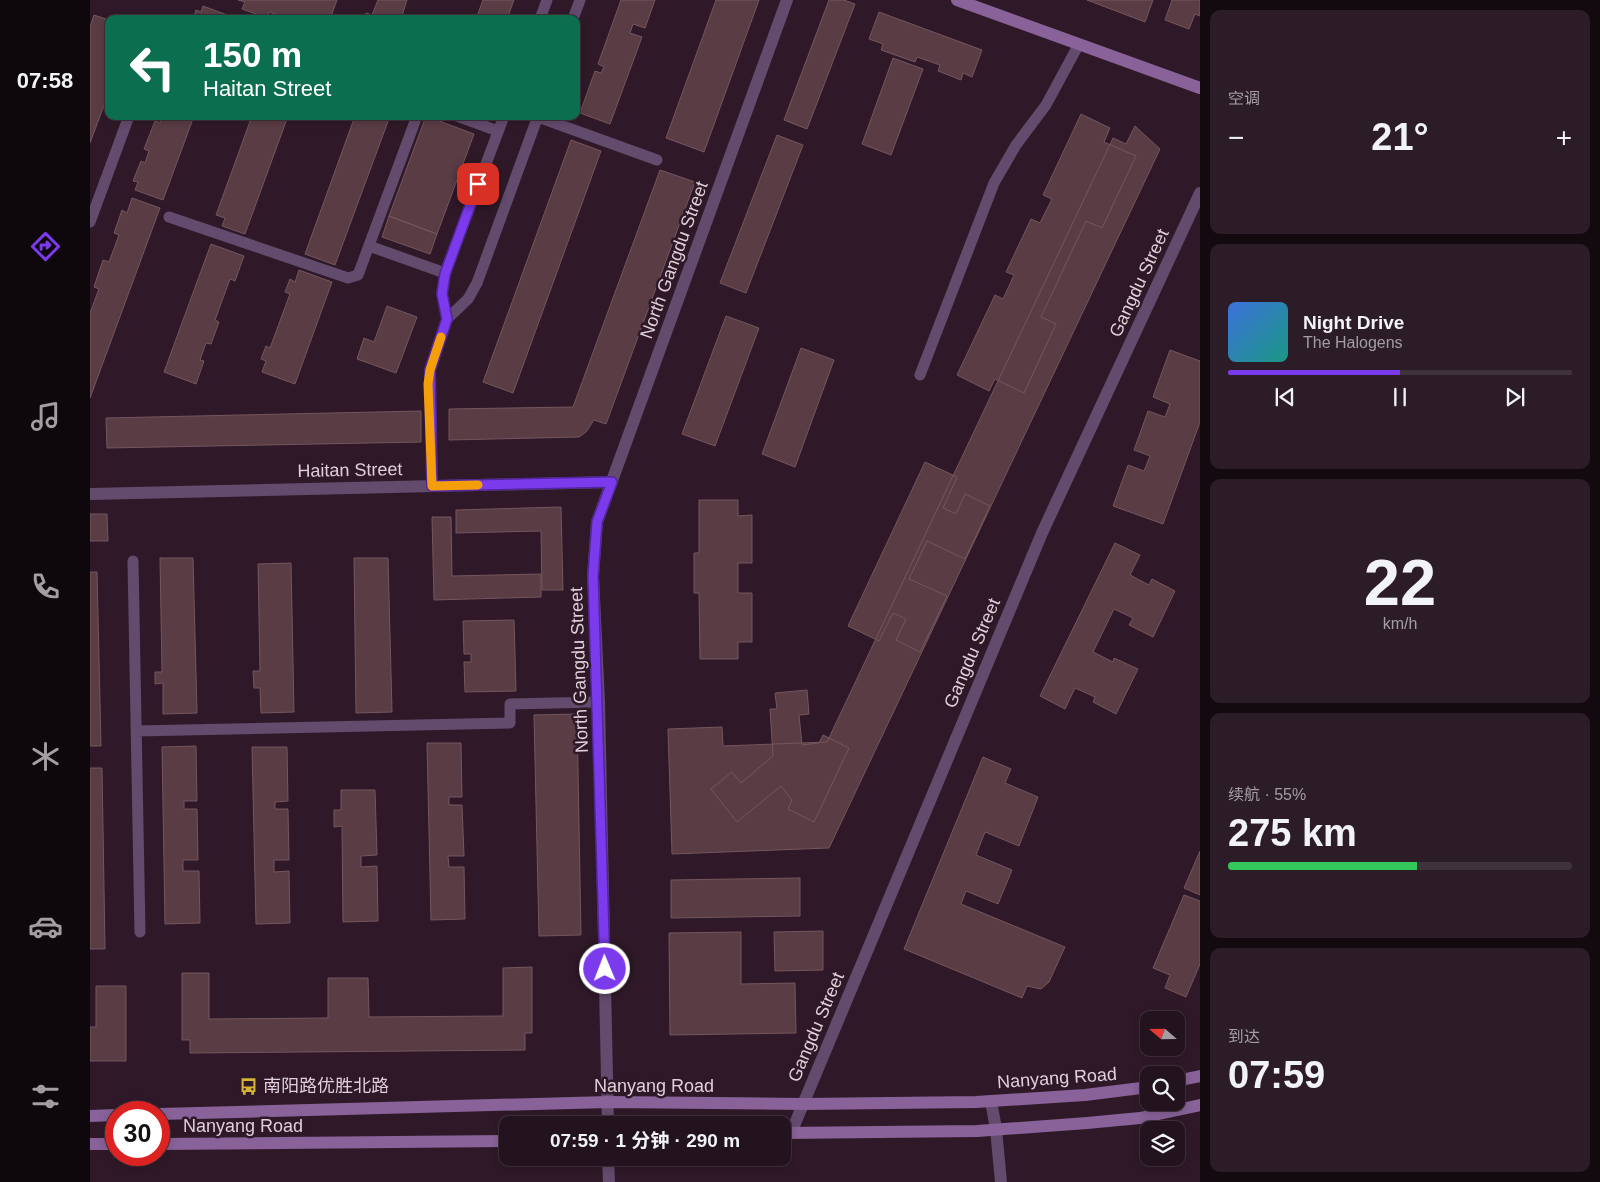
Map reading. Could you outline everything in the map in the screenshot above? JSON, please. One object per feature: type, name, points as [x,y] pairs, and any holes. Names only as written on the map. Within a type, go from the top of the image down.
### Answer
[{"type":"main road","points":[[957,0],[1200,88]]},
{"type":"main road","points":[[1185,1079],[1200,1076]]},
{"type":"main road","name":"Nanyang Road","points":[[170,1114],[608,1102],[803,1104],[991,1101],[1085,1095],[1140,1087]]},
{"type":"main road","points":[[791,1133],[996,1129],[1140,1118],[1200,1105]]},
{"type":"main road","points":[[90,1116],[105,1115]]},
{"type":"main road","name":"Nanyang Road","points":[[170,1144],[499,1141]]},
{"type":"main road","points":[[90,1144],[105,1144]]},
{"type":"street","name":"North Gangdu Street","points":[[608,1116],[599,702],[593,576],[597,522],[787,0]]},
{"type":"street","name":"Gangdu Street","points":[[791,1126],[803,1104],[1042,533],[1200,193]]},
{"type":"street","name":"Haitan Street","points":[[90,494],[612,482]]},
{"type":"street","points":[[991,1101],[996,1129],[1001,1182]]},
{"type":"street","points":[[608,1166],[609,1182]]},
{"type":"lane","points":[[542,15],[548,0]]},
{"type":"lane","points":[[575,15],[580,0]]},
{"type":"lane","points":[[920,375],[994,183],[1016,145],[1046,105],[1079,44]]},
{"type":"lane","points":[[90,222],[128,120]]},
{"type":"lane","points":[[169,217],[348,278],[358,276],[416,120]]},
{"type":"lane","points":[[468,120],[498,131]]},
{"type":"lane","points":[[447,319],[442,294],[445,274],[502,120]]},
{"type":"lane","points":[[432,486],[430,370],[447,319],[468,299],[477,283],[537,120]]},
{"type":"lane","points":[[549,120],[657,160]]},
{"type":"lane","points":[[369,246],[445,274]]},
{"type":"lane","points":[[133,561],[140,932]]},
{"type":"lane","points":[[136,732],[510,723],[510,704],[599,702]]},
{"type":"building","points":[[238,0],[337,0],[331,15],[278,15],[269,12],[268,15],[259,15],[242,9],[245,2]]},
{"type":"building","points":[[378,0],[407,0],[402,15],[372,15]]},
{"type":"building","points":[[483,0],[514,0],[508,15],[477,15]]},
{"type":"building","points":[[621,0],[655,0],[645,28],[633,24],[630,33],[642,37],[610,124],[580,113],[595,71],[601,73],[604,67],[598,64]]},
{"type":"building","points":[[716,0],[759,0],[704,152],[666,138]]},
{"type":"building","points":[[829,0],[844,0],[855,4],[807,129],[784,120]]},
{"type":"building","points":[[1087,0],[1153,0],[1145,22]]},
{"type":"building","points":[[1172,0],[1200,0],[1200,16],[1195,14],[1189,29],[1165,20]]},
{"type":"building","points":[[203,6],[227,15],[194,15],[196,10],[201,12]]},
{"type":"building","points":[[879,12],[982,50],[972,77],[963,73],[961,80],[938,71],[940,65],[917,57],[915,62],[881,50],[883,44],[869,39]]},
{"type":"building","points":[[94,15],[105,19],[105,103],[90,143],[90,27]]},
{"type":"building","points":[[893,58],[923,69],[891,155],[862,144]]},
{"type":"building","points":[[1081,114],[1110,128],[1104,142],[1136,156],[1102,228],[1086,221],[1041,317],[1056,324],[1024,393],[995,379],[989,391],[957,375],[995,295],[1003,299],[1014,275],[1006,272],[1031,219],[1040,223],[1052,199],[1043,195]]},
{"type":"building","points":[[161,120],[193,120],[163,200],[135,190],[138,182],[133,181],[141,161],[145,163],[149,151],[144,149],[155,121],[160,123]]},
{"type":"building","points":[[251,120],[287,120],[245,234],[222,226],[225,218],[216,215]]},
{"type":"building","points":[[354,120],[389,120],[335,265],[305,254]]},
{"type":"building","points":[[425,120],[437,120],[474,134],[437,234],[389,216]]},
{"type":"building","points":[[1135,126],[1160,149],[829,848],[672,854],[668,729],[722,727],[723,746],[827,742],[1113,138],[1126,144]]},
{"type":"building","points":[[777,135],[803,145],[746,293],[720,283]]},
{"type":"building","points":[[571,140],[601,151],[513,393],[483,382]]},
{"type":"building","points":[[660,170],[695,182],[606,424],[594,420],[586,432],[579,437],[449,440],[449,409],[573,407]]},
{"type":"building","points":[[132,198],[160,208],[90,398],[90,313],[99,289],[94,287],[103,260],[109,262],[119,235],[114,233],[122,210],[127,213]]},
{"type":"building","points":[[389,216],[437,234],[430,254],[382,237]]},
{"type":"building","points":[[211,244],[244,256],[235,281],[230,279],[215,320],[219,322],[211,344],[206,343],[200,360],[204,361],[196,384],[164,372]]},
{"type":"building","points":[[299,270],[332,282],[295,384],[262,372],[266,361],[261,359],[266,346],[270,348],[290,294],[285,292],[290,279],[295,282]]},
{"type":"building","points":[[387,306],[417,317],[396,373],[357,359],[364,338],[374,342]]},
{"type":"building","points":[[726,316],[759,328],[715,446],[682,434]]},
{"type":"building","points":[[801,348],[834,360],[795,467],[762,454]]},
{"type":"building","points":[[1170,350],[1200,361],[1200,422],[1163,524],[1113,506],[1128,465],[1144,471],[1150,456],[1134,450],[1148,411],[1165,417],[1170,404],[1153,397]]},
{"type":"building","points":[[421,411],[421,442],[107,448],[106,418]]},
{"type":"building","points":[[925,462],[957,477],[943,508],[956,514],[965,494],[990,506],[965,559],[927,541],[909,579],[947,596],[920,652],[896,640],[906,619],[893,613],[879,641],[848,626]]},
{"type":"building","points":[[699,500],[738,500],[738,516],[752,515],[752,563],[738,563],[738,593],[752,593],[752,642],[738,642],[738,659],[700,659],[699,593],[694,593],[694,553],[699,553]]},
{"type":"building","points":[[561,507],[563,590],[542,590],[541,531],[456,533],[456,510]]},
{"type":"building","points":[[90,514],[107,514],[108,541],[90,541]]},
{"type":"building","points":[[432,517],[451,517],[452,576],[541,574],[541,597],[434,600]]},
{"type":"building","points":[[1115,543],[1140,555],[1130,575],[1149,585],[1152,579],[1175,591],[1153,637],[1129,625],[1133,618],[1114,609],[1093,652],[1113,662],[1114,658],[1138,669],[1116,714],[1093,702],[1095,697],[1075,688],[1065,709],[1040,696]]},
{"type":"building","points":[[160,558],[193,558],[197,713],[163,714],[163,683],[155,684],[155,672],[162,672]]},
{"type":"building","points":[[354,558],[388,558],[392,712],[356,713]]},
{"type":"building","points":[[291,563],[294,712],[261,713],[260,688],[254,688],[253,671],[260,671],[258,564]]},
{"type":"building","points":[[90,572],[97,572],[101,746],[90,746]]},
{"type":"building","points":[[514,620],[516,691],[465,692],[464,662],[471,662],[471,654],[464,654],[463,621]]},
{"type":"building","points":[[807,690],[809,714],[799,715],[802,745],[819,743],[823,735],[849,748],[814,822],[788,809],[792,800],[781,786],[737,822],[711,789],[732,772],[741,783],[773,756],[770,709],[777,709],[775,693]]},
{"type":"building","points":[[577,714],[581,935],[539,936],[534,715]]},
{"type":"building","points":[[427,743],[461,743],[462,797],[449,797],[449,805],[462,805],[464,856],[448,856],[449,867],[464,867],[465,919],[431,920]]},
{"type":"building","points":[[196,746],[197,801],[184,801],[184,809],[197,809],[198,860],[183,860],[183,871],[199,871],[200,923],[165,924],[162,747]]},
{"type":"building","points":[[252,747],[287,747],[288,801],[275,802],[275,809],[288,809],[289,860],[274,860],[274,872],[289,871],[290,923],[256,924]]},
{"type":"building","points":[[983,757],[1011,769],[1005,783],[1038,797],[1019,846],[985,832],[976,855],[1012,870],[998,904],[966,891],[961,904],[1065,947],[1049,982],[1041,989],[1027,986],[1022,998],[904,949]]},
{"type":"building","points":[[90,768],[102,768],[105,949],[90,949]]},
{"type":"building","points":[[341,790],[375,790],[377,855],[361,856],[361,867],[377,866],[378,921],[343,922],[342,826],[334,827],[334,810],[341,810]]},
{"type":"building","points":[[1200,851],[1200,895],[1184,888]]},
{"type":"building","points":[[800,878],[800,916],[671,918],[671,880]]},
{"type":"building","points":[[1184,895],[1200,901],[1200,964],[1186,997],[1165,988],[1170,975],[1153,968]]},
{"type":"building","points":[[823,931],[823,970],[775,971],[774,932]]},
{"type":"building","points":[[741,932],[741,984],[795,983],[796,1033],[670,1035],[669,933]]},
{"type":"building","points":[[532,967],[532,1033],[525,1033],[525,1050],[190,1053],[190,1040],[182,1040],[182,973],[209,973],[209,1019],[328,1018],[328,978],[368,978],[369,1017],[503,1016],[503,968]]},
{"type":"building","points":[[96,986],[126,986],[126,1061],[90,1061],[90,1027],[96,1027]]},
{"type":"slow traffic","points":[[441,337],[430,370],[428,384],[432,486],[478,485]]},
{"type":"place","name":"南阳路优胜北路","points":[[249,1086]]},
{"type":"route","points":[[478,184],[445,274],[442,294],[447,319],[430,370],[428,384],[432,486],[612,482],[597,522],[593,576],[599,702],[605,969]]}]
